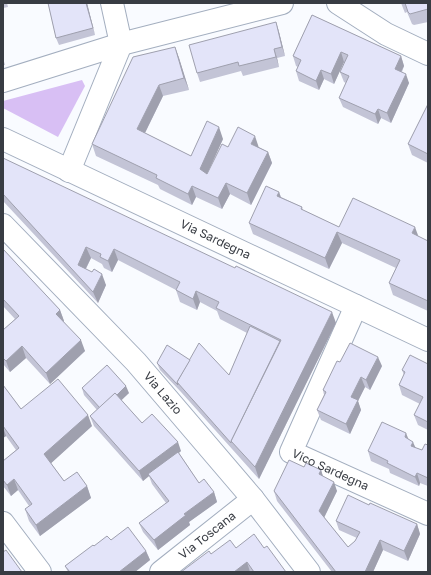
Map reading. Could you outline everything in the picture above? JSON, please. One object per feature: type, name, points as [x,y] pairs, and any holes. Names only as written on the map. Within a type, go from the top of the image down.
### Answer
[{"type":"street","points":[[69,171],[121,44],[112,3]]},
{"type":"street","points":[[3,81],[121,44],[282,3]]},
{"type":"street","points":[[338,3],[386,34],[428,54]]},
{"type":"street","name":"Via Sardegna","points":[[3,139],[428,340]]},
{"type":"street","name":"Via Lazio","points":[[3,225],[136,362],[253,499],[309,572]]},
{"type":"street","name":"Vico Sardegna","points":[[356,306],[291,452],[428,514]]},
{"type":"street","name":"Via Toscana","points":[[161,572],[253,499]]},
{"type":"street","points":[[3,523],[40,572]]},
{"type":"shaded area","points":[[82,80],[85,86],[58,137],[3,108],[3,101]]},
{"type":"building","points":[[48,3],[86,3],[93,28],[56,38]]},
{"type":"building","points":[[405,3],[428,3],[428,9],[410,14]]},
{"type":"building","points":[[312,15],[401,56],[395,69],[406,74],[387,113],[378,109],[375,114],[339,98],[349,76],[340,72],[348,55],[341,52],[331,74],[321,70],[316,81],[296,71],[301,60],[293,56]]},
{"type":"building","points":[[276,22],[282,47],[274,49],[276,57],[239,66],[238,62],[197,73],[189,45]]},
{"type":"building","points":[[175,47],[184,78],[159,85],[137,129],[191,156],[207,121],[219,127],[200,169],[207,174],[222,144],[228,147],[238,127],[255,136],[251,144],[268,152],[247,193],[226,183],[218,198],[192,186],[188,194],[156,178],[157,175],[92,144],[133,57]]},
{"type":"building","points":[[428,104],[428,154],[408,144]]},
{"type":"building","points":[[3,158],[235,268],[236,266],[332,312],[255,467],[231,441],[281,340],[216,308],[219,302],[196,291],[193,299],[176,290],[180,282],[114,249],[108,261],[100,257],[101,254],[86,247],[78,265],[92,272],[94,269],[102,274],[93,292],[3,194]]},
{"type":"building","points":[[266,186],[279,192],[277,196],[302,207],[301,209],[339,227],[353,198],[415,227],[412,233],[428,241],[428,301],[389,283],[400,260],[337,232],[325,258],[249,223]]},
{"type":"building","points":[[3,249],[60,310],[56,314],[81,340],[46,373],[22,346],[6,361],[3,358],[3,330],[19,316],[3,299]]},
{"type":"building","points":[[250,326],[280,341],[231,443],[177,382],[199,343],[229,375]]},
{"type":"building","points":[[350,343],[378,357],[366,380],[361,377],[351,397],[358,400],[346,424],[317,410],[326,392],[323,390],[337,361],[340,362]]},
{"type":"building","points":[[167,345],[190,360],[177,382],[178,385],[157,363]]},
{"type":"building","points":[[410,355],[428,364],[428,422],[414,415],[423,397],[399,385],[405,372],[402,370]]},
{"type":"building","points":[[107,365],[126,386],[117,395],[115,393],[100,408],[82,388]]},
{"type":"building","points":[[58,379],[88,415],[44,454],[64,481],[77,472],[87,486],[36,525],[25,509],[32,504],[14,479],[7,485],[3,480],[3,461],[19,448],[3,426],[3,385],[21,409]]},
{"type":"building","points":[[115,393],[142,423],[152,414],[178,442],[139,471],[90,416]]},
{"type":"building","points":[[382,422],[406,433],[405,437],[413,442],[411,446],[422,450],[425,444],[428,445],[428,478],[417,473],[415,477],[387,463],[388,461],[368,451]]},
{"type":"building","points":[[178,452],[199,483],[204,479],[214,492],[184,514],[186,515],[154,540],[139,523],[169,501],[148,474]]},
{"type":"building","points":[[289,460],[304,467],[306,463],[321,470],[319,474],[334,482],[319,511],[348,547],[355,541],[360,532],[336,521],[348,495],[417,524],[404,551],[380,540],[365,572],[336,572],[274,491]]},
{"type":"building","points":[[128,527],[146,551],[119,572],[70,572],[65,566],[107,536],[111,540]]},
{"type":"building","points":[[254,534],[264,548],[267,546],[286,572],[254,572],[247,562],[234,572],[181,572],[209,551],[211,554],[230,540],[236,548]]},
{"type":"building","points":[[6,550],[22,572],[3,572],[3,552]]}]
